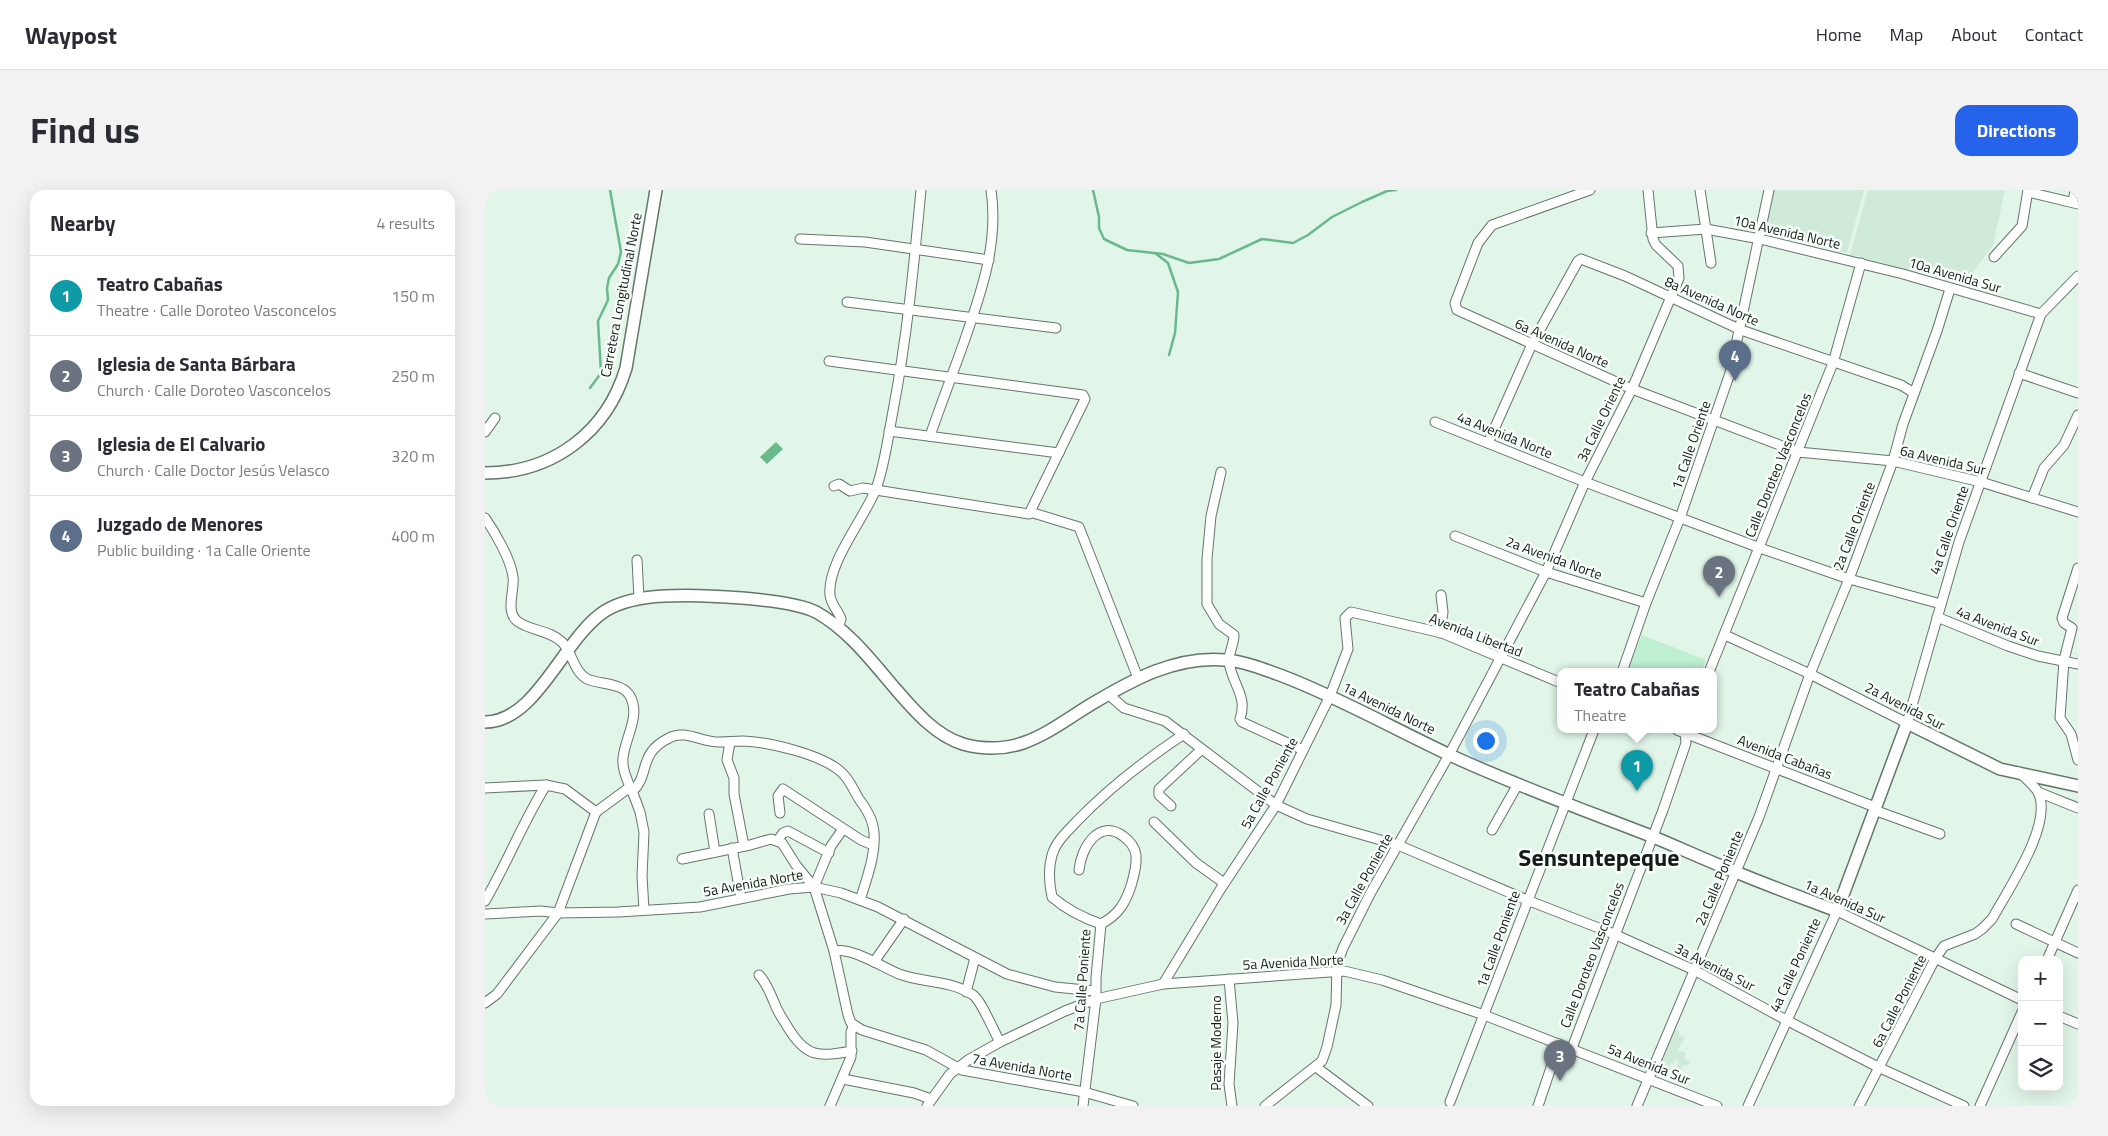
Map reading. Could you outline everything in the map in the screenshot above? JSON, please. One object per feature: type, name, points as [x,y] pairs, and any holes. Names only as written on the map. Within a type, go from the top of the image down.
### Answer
[{"type":"main road","name":"Carretera Longitudinal Norte","points":[[485,473],[524,468],[562,452],[587,434],[611,404],[620,386],[628,359],[656,190]]},
{"type":"main road","name":"1a Avenida Norte","points":[[485,722],[504,720],[522,708],[591,622],[607,610],[624,601],[683,595],[788,604],[815,612],[838,628],[863,650],[925,720],[947,737],[968,745],[1002,748],[1028,742],[1044,735],[1108,694],[1139,678],[1166,667],[1195,659],[1228,660],[1250,664],[1297,682],[1330,696],[1449,755],[1565,804],[1653,837]]},
{"type":"main road","name":"2a Avenida Sur","points":[[1907,724],[1999,768],[2078,786]]},
{"type":"main road","name":"4a Calle Oriente","points":[[1875,808],[1907,724]]},
{"type":"main road","name":"4a Calle Poniente","points":[[1837,911],[1875,808]]},
{"type":"main road","name":"1a Avenida Sur","points":[[1653,837],[1735,872],[1837,911]]},
{"type":"street","points":[[838,628],[841,619],[831,602],[831,578],[838,559],[875,490],[889,431],[901,370],[909,311],[916,251],[920,190]]},
{"type":"street","points":[[930,436],[972,318],[989,260],[993,229],[991,190]]},
{"type":"street","name":"6a Avenida Norte","points":[[1590,190],[1492,225],[1478,243],[1455,303],[1457,310],[1632,389],[1798,452]]},
{"type":"street","points":[[1648,190],[1651,233]]},
{"type":"street","points":[[1700,190],[1711,263]]},
{"type":"street","name":"1a Calle Oriente","points":[[1623,668],[1646,603],[1680,518],[1730,373],[1741,330],[1769,190]]},
{"type":"street","points":[[1993,257],[2022,226],[2028,191],[2076,203],[2075,190]]},
{"type":"street","name":"10a Avenida Norte","points":[[1651,233],[1706,229],[1760,239],[1861,263]]},
{"type":"street","name":"3a Calle Oriente","points":[[1500,658],[1546,572],[1585,482],[1632,389],[1671,298],[1680,271],[1678,266],[1656,245],[1651,233]]},
{"type":"street","points":[[800,239],[865,242],[916,251],[989,260]]},
{"type":"street","name":"8a Avenida Norte","points":[[1532,344],[1578,261],[1581,259],[1741,330],[1901,385],[1914,393]]},
{"type":"street","name":"10a Avenida Sur","points":[[1861,263],[2041,314]]},
{"type":"street","name":"Calle Doroteo Vasconcelos","points":[[1711,668],[1833,362],[1861,263]]},
{"type":"street","name":"4a Calle Oriente","points":[[1907,724],[1959,542],[2041,314],[2073,286],[2078,276]]},
{"type":"street","name":"2a Calle Oriente","points":[[1777,770],[1810,674],[1849,579],[1893,462],[1903,424],[1937,331],[1950,288]]},
{"type":"street","points":[[847,302],[1056,328]]},
{"type":"street","points":[[1488,443],[1532,344]]},
{"type":"street","points":[[829,362],[1083,395],[1085,399],[1030,512]]},
{"type":"street","points":[[2019,373],[2078,393]]},
{"type":"street","points":[[2032,498],[2044,468],[2064,445],[2078,415]]},
{"type":"street","points":[[485,432],[495,418]]},
{"type":"street","name":"4a Avenida Norte","points":[[1435,422],[1585,482],[1760,548]]},
{"type":"street","points":[[889,431],[1059,454]]},
{"type":"street","name":"6a Avenida Sur","points":[[1798,452],[1893,462],[1981,482],[2078,512]]},
{"type":"street","points":[[1221,472],[1207,559],[1207,604],[1219,624],[1233,636],[1234,643],[1228,660],[1243,702],[1240,719],[1242,722],[1303,750]]},
{"type":"street","points":[[834,486],[839,484],[850,490],[863,488],[1029,514],[1030,512],[1079,527],[1139,678]]},
{"type":"street","points":[[485,518],[505,555],[513,575],[511,610],[515,619],[525,626],[557,638],[568,649],[578,669],[586,678],[618,687],[627,692],[633,700],[633,722],[623,758],[624,771],[640,812],[644,832],[642,876],[644,910]]},
{"type":"street","name":"2a Avenida Norte","points":[[1455,536],[1546,572],[1646,603]]},
{"type":"street","name":"4a Avenida Sur","points":[[1760,548],[1849,579],[1941,604]]},
{"type":"street","points":[[637,560],[639,598]]},
{"type":"street","points":[[2078,568],[2062,618],[2064,623],[2075,629],[2064,660],[2060,718],[2071,734],[2078,760]]},
{"type":"street","points":[[1441,595],[1443,612],[1441,633]]},
{"type":"street","name":"Avenida Libertad","points":[[1351,612],[1441,633],[1557,681]]},
{"type":"street","name":"5a Calle Poniente","points":[[1163,984],[1276,805],[1330,696],[1348,649],[1345,618],[1351,612]]},
{"type":"street","name":"4a Avenida Sur","points":[[1937,617],[2008,646],[2038,656],[2078,664]]},
{"type":"street","name":"2a Avenida Sur","points":[[1725,634],[1810,674],[1907,724]]},
{"type":"street","name":"3a Calle Poniente","points":[[1265,1106],[1316,1067],[1325,1055],[1332,1027],[1337,991],[1337,964],[1343,948],[1500,658]]},
{"type":"street","name":"3a Avenida Sur","points":[[1108,694],[1125,708],[1165,721],[1276,805],[1307,820],[1398,845],[1527,900],[1614,934],[1694,970],[1880,1068],[1964,1106]]},
{"type":"street","name":"1a Calle Poniente","points":[[1450,1102],[1593,733]]},
{"type":"street","name":"Calle Doroteo Vasconcelos","points":[[1572,1048],[1614,934],[1653,837],[1686,744],[1683,733]]},
{"type":"street","name":"Avenida Cabañas","points":[[1687,733],[1940,834]]},
{"type":"street","points":[[485,1003],[497,994],[558,913],[596,812],[639,784],[644,764],[649,754],[667,738],[678,734],[713,742],[751,742],[797,752],[834,766],[848,780],[867,811],[873,826],[873,845],[860,900]]},
{"type":"street","name":"7a Calle Poniente","points":[[1083,1106],[1096,995],[1101,924],[1063,906],[1052,897],[1049,877],[1052,854],[1059,840],[1114,786],[1146,760],[1184,734]]},
{"type":"street","points":[[730,742],[727,760],[734,778],[734,794],[744,846]]},
{"type":"street","points":[[1171,806],[1159,795],[1159,789],[1175,772],[1202,749]]},
{"type":"street","name":"2a Calle Poniente","points":[[1637,1106],[1752,834],[1777,770]]},
{"type":"street","points":[[2019,772],[2038,792],[2078,808]]},
{"type":"street","points":[[1491,830],[1518,784]]},
{"type":"street","points":[[485,788],[546,785],[565,789],[596,812]]},
{"type":"street","points":[[485,901],[502,871],[527,814],[546,785]]},
{"type":"street","points":[[780,813],[778,809],[778,796],[783,789],[843,829],[873,845]]},
{"type":"street","name":"6a Calle Poniente","points":[[1859,1106],[1935,959],[1944,946],[1983,930],[1992,919],[2036,837],[2040,818],[2038,792]]},
{"type":"street","points":[[709,814],[715,852]]},
{"type":"street","points":[[1154,822],[1196,863],[1225,884]]},
{"type":"street","points":[[814,886],[829,853],[843,829]]},
{"type":"street","points":[[778,840],[788,830],[829,853]]},
{"type":"street","points":[[1079,870],[1085,847],[1091,839],[1100,833],[1111,830],[1121,834],[1128,840],[1136,854],[1134,873],[1124,904],[1118,913],[1101,924]]},
{"type":"street","points":[[681,859],[771,839],[778,840],[783,843],[796,864],[814,886],[834,951],[848,1015],[854,1025],[851,1032],[852,1051],[843,1079],[830,1106]]},
{"type":"street","points":[[731,848],[741,898]]},
{"type":"street","name":"5a Avenida Norte","points":[[485,914],[644,910],[700,906],[789,888],[814,886],[860,900],[904,919],[975,958],[1022,979],[1096,995],[1163,984],[1344,971],[1382,980],[1572,1048]]},
{"type":"street","points":[[2049,956],[2078,890]]},
{"type":"street","name":"1a Avenida Sur","points":[[1837,911],[2018,998]]},
{"type":"street","name":"4a Calle Poniente","points":[[1748,1106],[1837,911]]},
{"type":"street","points":[[874,962],[904,919]]},
{"type":"street","points":[[2016,924],[2078,953]]},
{"type":"street","points":[[834,951],[845,951],[905,976],[943,984],[977,998],[999,1042]]},
{"type":"street","points":[[966,992],[975,958]]},
{"type":"street","points":[[759,975],[767,986],[777,1009],[801,1046],[808,1051],[821,1054],[840,1054],[852,1051]]},
{"type":"street","name":"Pasaje Moderno","points":[[1229,979],[1233,1023],[1229,1084],[1232,1106]]},
{"type":"street","points":[[843,1079],[913,1093],[929,1103],[957,1068],[999,1042],[1096,995]]},
{"type":"street","points":[[2063,1018],[2078,1024]]},
{"type":"street","points":[[1980,1106],[2018,1021]]},
{"type":"street","name":"7a Avenida Norte","points":[[854,1025],[868,1033],[926,1050],[957,1068],[969,1072],[1084,1092],[1133,1106]]},
{"type":"street","points":[[1538,1106],[1559,1044]]},
{"type":"street","name":"5a Avenida Sur","points":[[1572,1048],[1717,1106]]},
{"type":"street","points":[[1316,1067],[1368,1106]]},
{"type":"shaded area","points":[[1773,190],[1864,190],[1847,253],[1764,235]]},
{"type":"shaded area","points":[[1868,190],[2005,190],[1993,245],[1965,284],[1850,255]]},
{"type":"shaded area","points":[[776,442],[783,449],[767,464],[760,457]]},
{"type":"shaded area","points":[[1642,635],[1706,660],[1703,668],[1629,668]]},
{"type":"shaded area","points":[[1673,1029],[1680,1032],[1679,1035],[1685,1038],[1678,1050],[1686,1053],[1684,1058],[1690,1062],[1688,1066],[1684,1065],[1676,1078],[1674,1077],[1678,1059],[1674,1060],[1674,1064],[1671,1063],[1669,1066],[1659,1063]]},
{"type":"waterway","points":[[590,388],[601,373],[598,321],[608,300],[607,288],[609,278],[618,264],[621,252],[610,190]]},
{"type":"waterway","points":[[1093,190],[1099,217],[1099,228],[1104,239],[1127,250],[1163,254],[1189,263],[1219,259],[1262,239],[1293,243],[1308,235],[1332,217],[1387,191],[1396,190]]},
{"type":"waterway","points":[[1155,253],[1168,263],[1178,292],[1175,333],[1169,355]]},
{"type":"place","name":"Juzgado de Menores","points":[[1735,381]]},
{"type":"place","name":"Iglesia de Santa Bárbara","points":[[1719,597]]},
{"type":"place","name":"Teatro Cabañas","points":[[1637,791]]},
{"type":"place","name":"Iglesia de El Calvario","points":[[1560,1081]]},
{"type":"district","name":"Sensuntepeque","points":[[1599,858]]}]
